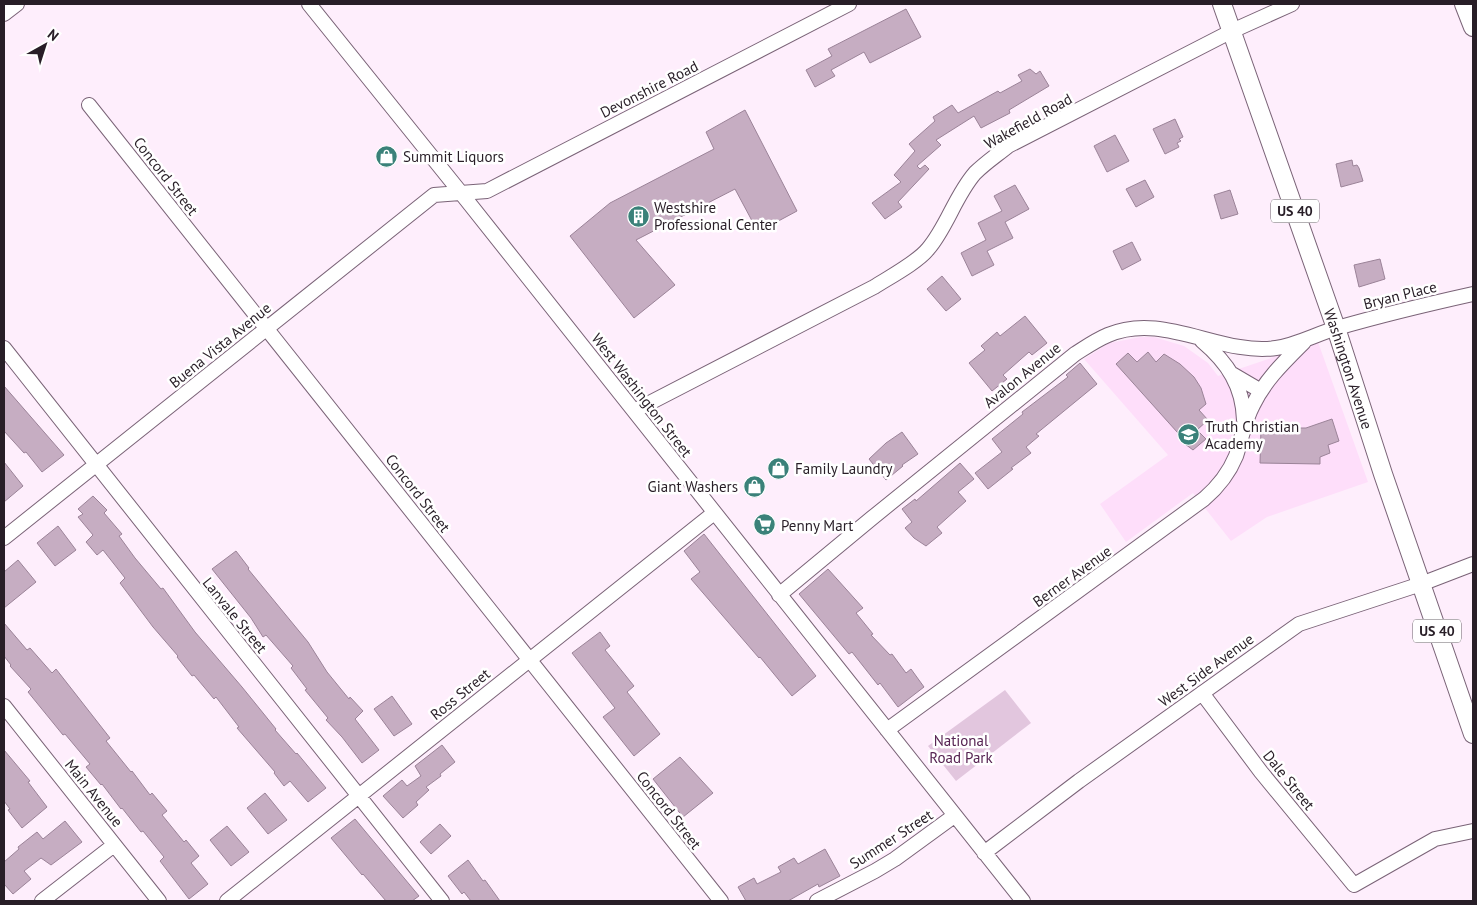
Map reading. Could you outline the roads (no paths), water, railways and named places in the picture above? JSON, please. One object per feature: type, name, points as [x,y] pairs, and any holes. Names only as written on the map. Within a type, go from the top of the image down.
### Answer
[{"type":"main road","name":"Washington Avenue","points":[[1222,4],[1336,328],[1473,734]]},
{"type":"main road","points":[[1464,4],[1473,27]]},
{"type":"street","points":[[4,14],[17,4]]},
{"type":"street","name":"West Washington Street","points":[[309,4],[462,193],[1023,901]]},
{"type":"street","name":"Devonshire Road","points":[[462,193],[487,191],[849,4]]},
{"type":"street","name":"Wakefield Road","points":[[634,411],[896,274],[927,251],[974,174],[1002,151],[1232,31],[1292,4]]},
{"type":"street","name":"Concord Street","points":[[89,105],[721,901]]},
{"type":"street","name":"Buena Vista Avenue","points":[[4,538],[434,195],[462,193]]},
{"type":"street","name":"Bryan Place","points":[[1336,328],[1473,294]]},
{"type":"street","name":"Avalon Avenue","points":[[779,595],[1075,354],[1108,334],[1140,328],[1157,329],[1197,337],[1228,346],[1250,349],[1282,347],[1336,328]]},
{"type":"street","name":"Berner Avenue","points":[[1197,337],[1222,360],[1232,374],[1244,404],[1244,422]]},
{"type":"street","name":"Berner Avenue","points":[[887,730],[1204,499],[1217,487],[1228,473],[1235,457],[1244,422],[1266,380],[1307,339]]},
{"type":"street","name":"Lanvale Street","points":[[4,348],[442,901]]},
{"type":"street","points":[[1232,374],[1261,391]]},
{"type":"street","name":"Ross Street","points":[[227,901],[714,513]]},
{"type":"street","name":"West Side Avenue","points":[[984,853],[1079,781],[1299,624],[1421,584],[1473,564]]},
{"type":"street","name":"Dale Street","points":[[1202,693],[1262,772],[1354,885],[1435,839],[1473,831]]},
{"type":"street","name":"Main Avenue","points":[[4,706],[159,901]]},
{"type":"street","name":"Summer Street","points":[[817,901],[888,863],[954,816]]},
{"type":"street","points":[[42,901],[114,845]]},
{"type":"place","name":"Summit Liquors","points":[[387,156]]},
{"type":"place","name":"Westshire Professional Center","points":[[638,216]]},
{"type":"place","name":"Truth Christian Academy","points":[[1189,435]]},
{"type":"place","name":"Family Laundry","points":[[779,468]]},
{"type":"place","name":"Giant Washers","points":[[754,486]]},
{"type":"place","name":"Penny Mart","points":[[765,525]]},
{"type":"park label","name":"National Road Park","points":[[961,748]]}]
